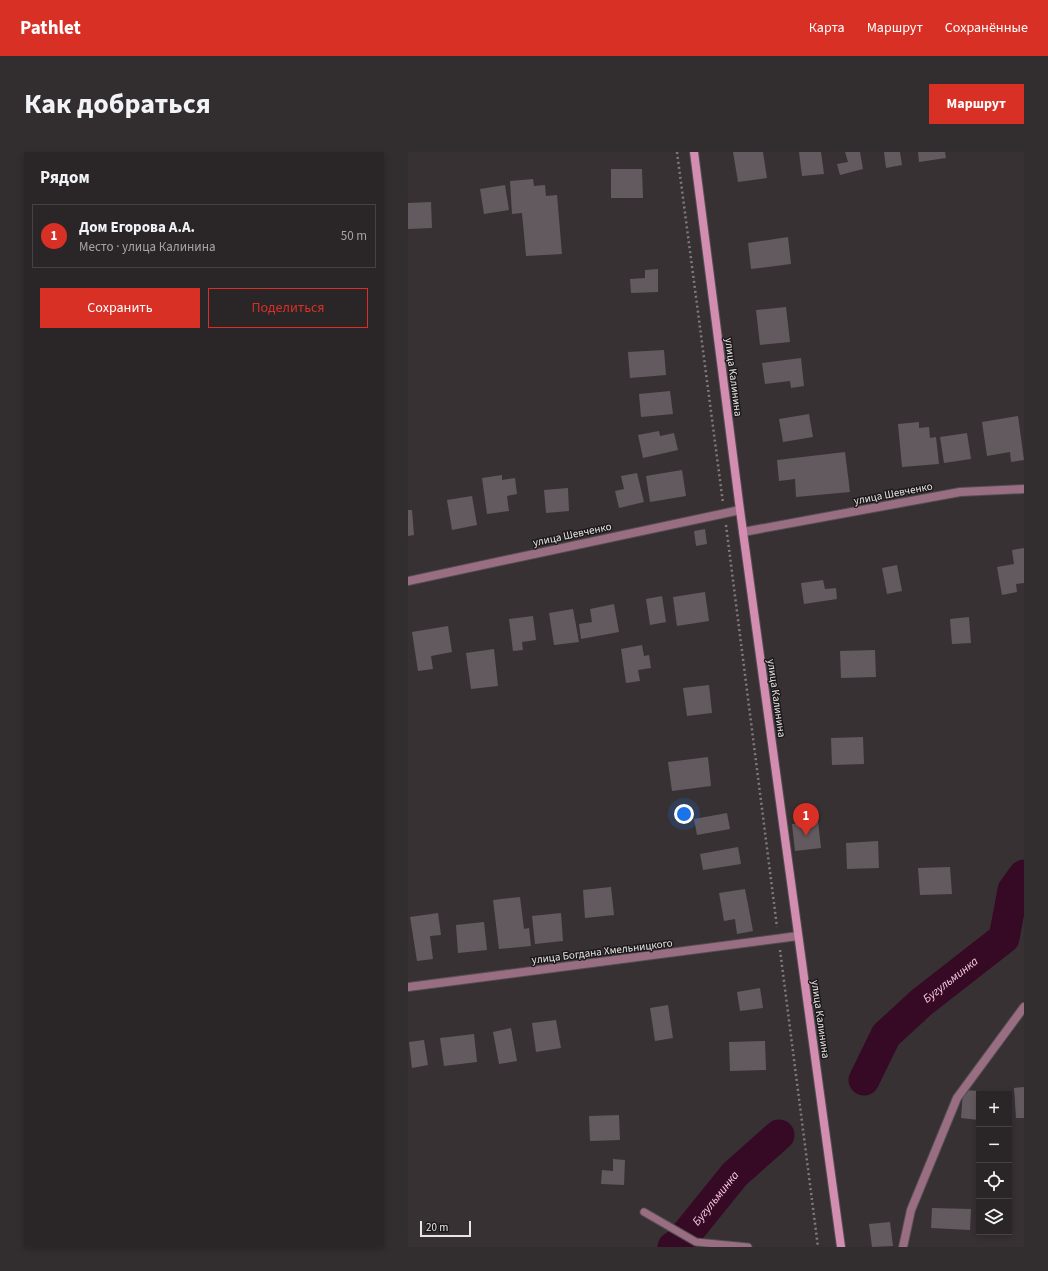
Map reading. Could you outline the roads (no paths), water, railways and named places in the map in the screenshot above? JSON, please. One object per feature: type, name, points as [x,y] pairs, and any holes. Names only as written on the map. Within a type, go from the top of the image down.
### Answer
[{"type":"main road","name":"улица Калинина","points":[[694,152],[740,510],[841,1247]]},
{"type":"street","name":"улица Шевченко","points":[[743,532],[960,492],[1024,489]]},
{"type":"street","name":"улица Шевченко","points":[[408,581],[740,510]]},
{"type":"street","name":"улица Богдана Хмельницкого","points":[[408,987],[798,936]]},
{"type":"street","points":[[903,1247],[911,1210],[957,1098],[1024,1007]]},
{"type":"lane","points":[[644,1212],[696,1242],[748,1247]]},
{"type":"waterway","name":"Бугульминка","points":[[864,1080],[886,1035],[922,1002],[1004,938],[1013,890],[1024,875]]},
{"type":"waterway","name":"Бугульминка","points":[[673,1247],[680,1242],[735,1174],[779,1135]]},
{"type":"place","name":"Дом Егорова А.А.","points":[[806,836]]}]
